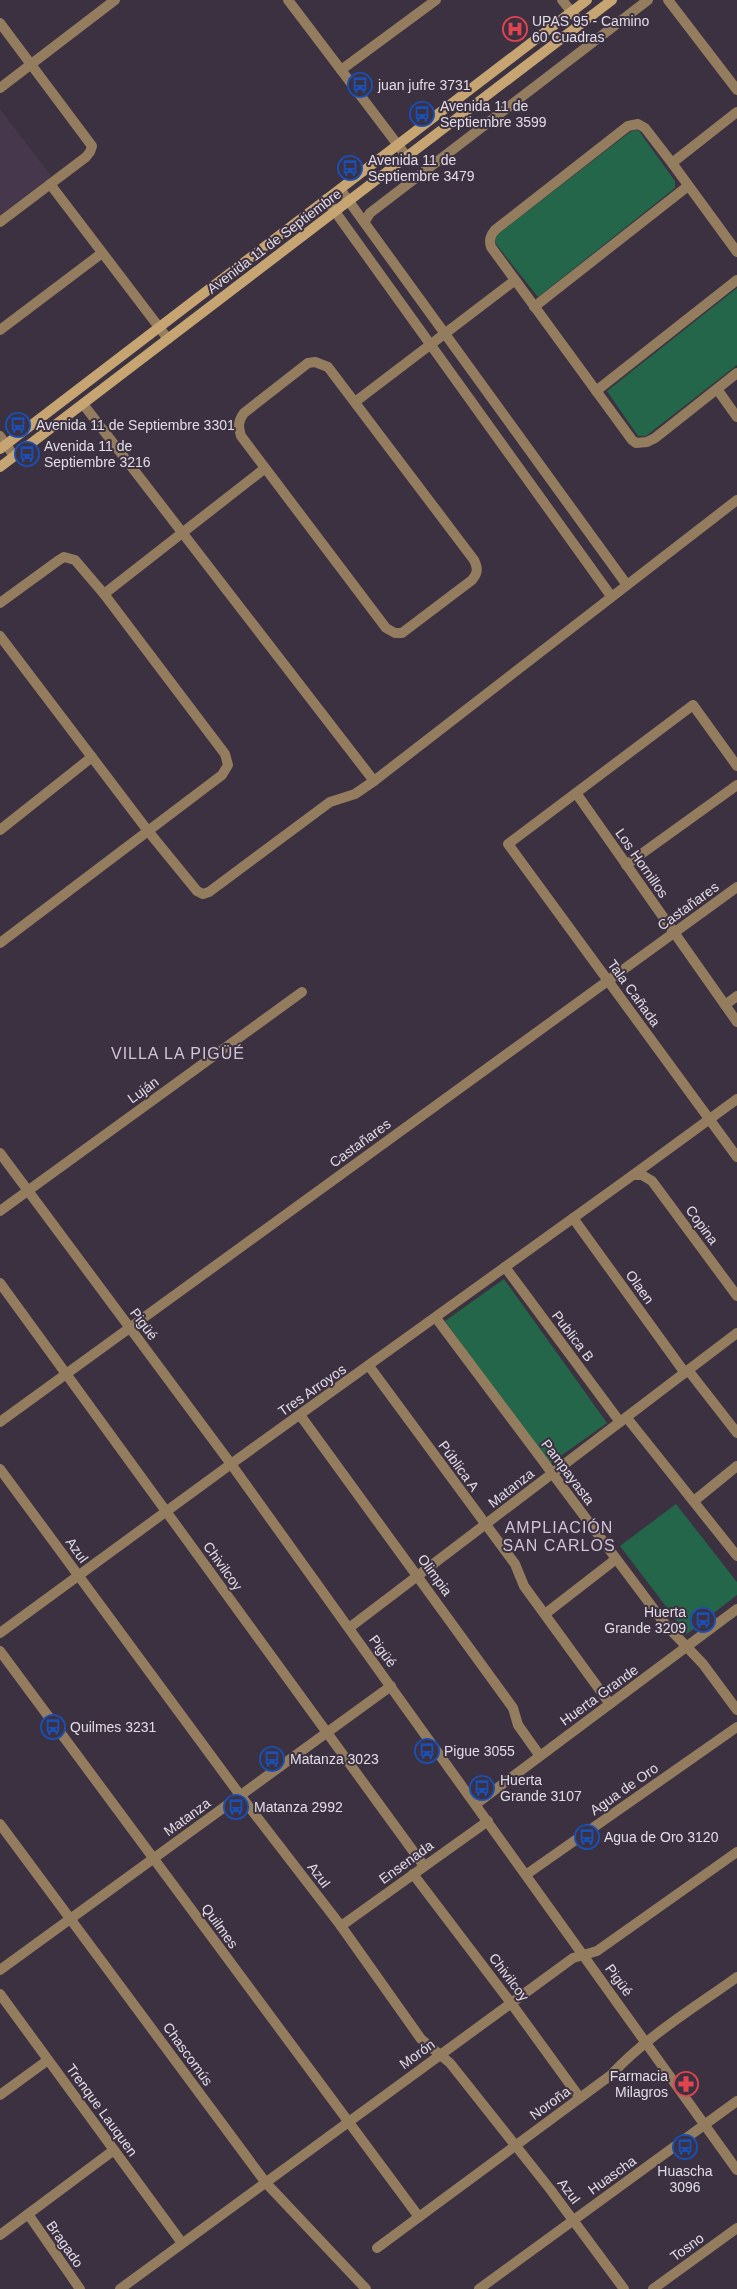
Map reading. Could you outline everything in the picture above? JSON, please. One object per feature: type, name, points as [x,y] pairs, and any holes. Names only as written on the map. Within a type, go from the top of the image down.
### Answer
[{"type":"main road","name":"Avenida 11 de Septiembre","points":[[2,443],[160,329],[326,199],[587,0]]},
{"type":"main road","name":"Avenida 11 de Septiembre","points":[[0,467],[612,0]]},
{"type":"street","points":[[0,88],[115,0]]},
{"type":"street","points":[[341,70],[436,0]]},
{"type":"street","points":[[562,0],[581,24]]},
{"type":"street","points":[[364,221],[370,212],[648,0]]},
{"type":"street","points":[[668,0],[737,90]]},
{"type":"street","points":[[290,1],[407,157]]},
{"type":"street","points":[[0,23],[92,146],[86,157],[0,222]]},
{"type":"street","points":[[672,163],[737,112]]},
{"type":"street","points":[[737,252],[645,128],[638,124],[628,126],[491,235],[491,248],[632,440],[642,443],[654,438],[737,373]]},
{"type":"street","points":[[50,184],[168,339]]},
{"type":"street","points":[[534,307],[688,186]]},
{"type":"street","points":[[340,189],[627,584]]},
{"type":"street","points":[[326,199],[432,344],[611,596]]},
{"type":"street","points":[[0,330],[102,253]]},
{"type":"street","points":[[596,391],[737,280]]},
{"type":"street","points":[[355,402],[514,281]]},
{"type":"street","points":[[308,363],[322,363],[328,367],[474,560],[478,567],[476,575],[406,631],[395,633],[386,628],[264,469],[241,436],[238,427],[240,418],[244,412],[308,363]]},
{"type":"street","points":[[717,389],[737,417]]},
{"type":"street","points":[[83,404],[374,781]]},
{"type":"street","points":[[2,443],[14,456]]},
{"type":"street","points":[[104,594],[264,469]]},
{"type":"street","points":[[0,636],[192,887],[203,894],[209,892],[330,802],[355,794],[374,781],[737,500]]},
{"type":"street","points":[[0,604],[64,557],[75,560],[104,594],[225,754],[228,764],[222,775],[0,943]]},
{"type":"street","points":[[576,794],[694,705],[737,766]]},
{"type":"street","points":[[0,830],[92,757]]},
{"type":"street","points":[[626,865],[737,785]]},
{"type":"street","name":"Tala Cañada","points":[[576,794],[508,844],[737,1157]]},
{"type":"street","name":"Los Hornillos","points":[[576,794],[737,1022]]},
{"type":"street","name":"Castañares","points":[[0,1422],[737,887]]},
{"type":"street","name":"Luján","points":[[0,1211],[302,992]]},
{"type":"street","points":[[725,1005],[737,996]]},
{"type":"street","name":"Tres Arroyos","points":[[0,1633],[572,1218],[637,1175],[737,1099]]},
{"type":"street","name":"Pigüé","points":[[0,1153],[231,1464],[527,1874],[737,2170]]},
{"type":"street","name":"Copina","points":[[637,1175],[652,1180],[737,1296]]},
{"type":"street","name":"Olaen","points":[[572,1218],[687,1371],[737,1432]]},
{"type":"street","name":"Publica B","points":[[505,1267],[624,1420],[694,1501],[737,1556]]},
{"type":"street","name":"Chivilcoy","points":[[0,1283],[424,1866]]},
{"type":"street","name":"Pampayasta","points":[[436,1318],[665,1624],[703,1664],[737,1710]]},
{"type":"street","name":"Matanza","points":[[349,1628],[737,1333]]},
{"type":"street","name":"Pública A","points":[[369,1366],[515,1564],[524,1586],[610,1704]]},
{"type":"street","name":"Olimpia","points":[[300,1415],[513,1708],[518,1725],[540,1756]]},
{"type":"street","points":[[694,1501],[737,1466]]},
{"type":"street","name":"Azul","points":[[0,1469],[240,1795],[341,1926],[422,2039],[441,2054],[574,2220],[624,2289]]},
{"type":"street","points":[[545,1614],[616,1559]]},
{"type":"street","name":"Huerta Grande","points":[[476,1804],[737,1609]]},
{"type":"street","name":"Quilmes","points":[[0,1651],[419,2217]]},
{"type":"street","name":"Matanza","points":[[0,1970],[391,1686]]},
{"type":"street","name":"Agua de Oro","points":[[527,1874],[737,1727]]},
{"type":"street","name":"Ensenada","points":[[341,1926],[488,1821]]},
{"type":"street","name":"Chascomús","points":[[0,1824],[266,2183],[366,2289]]},
{"type":"street","name":"Morón","points":[[120,2289],[573,1958],[597,1951],[737,1852]]},
{"type":"street","name":"Chivilcoy","points":[[413,1874],[512,2003],[580,2098]]},
{"type":"street","name":"Noroña","points":[[377,2248],[611,2075],[630,2054],[737,1977]]},
{"type":"street","name":"Trenque Lauquen","points":[[0,1994],[182,2243]]},
{"type":"street","points":[[0,2094],[48,2060]]},
{"type":"street","name":"Huascha","points":[[479,2289],[737,2101]]},
{"type":"street","points":[[0,2235],[114,2150]]},
{"type":"street","name":"Bragado","points":[[28,2214],[80,2289]]},
{"type":"street","name":"Tosno","points":[[653,2289],[737,2228]]},
{"type":"shaded area","points":[[0,109],[51,176],[0,215]]},
{"type":"green space","points":[[635,130],[639,131],[675,181],[675,188],[538,297],[496,244],[495,239],[498,234]]},
{"type":"green space","points":[[737,288],[737,365],[646,436],[638,436],[607,391]]},
{"type":"green space","points":[[504,1279],[607,1423],[548,1465],[445,1321]]},
{"type":"green space","points":[[676,1504],[737,1582],[737,1595],[687,1634],[620,1546]]},
{"type":"place","name":"UPAS 95 - Camino 60 Cuadras","points":[[515,29]]},
{"type":"place","name":"juan jufre 3731","points":[[360,85]]},
{"type":"place","name":"Avenida 11 de Septiembre 3599","points":[[422,114]]},
{"type":"place","name":"Avenida 11 de Septiembre 3479","points":[[350,168]]},
{"type":"place","name":"Avenida 11 de Septiembre 3301","points":[[18,425]]},
{"type":"place","name":"Avenida 11 de Septiembre 3216","points":[[27,454]]},
{"type":"place","name":"Huerta Grande 3209","points":[[703,1620]]},
{"type":"place","name":"Quilmes 3231","points":[[53,1727]]},
{"type":"place","name":"Pigue 3055","points":[[427,1751]]},
{"type":"place","name":"Matanza 3023","points":[[272,1759]]},
{"type":"place","name":"Huerta Grande 3107","points":[[482,1788]]},
{"type":"place","name":"Matanza 2992","points":[[236,1807]]},
{"type":"place","name":"Agua de Oro 3120","points":[[587,1837]]},
{"type":"place","name":"Farmacia Milagros","points":[[686,2084]]},
{"type":"place","name":"Huascha 3096","points":[[685,2147]]},
{"type":"district","name":"VILLA LA PIGÜÉ","points":[[178,1053]]},
{"type":"district","name":"AMPLIACIÓN SAN CARLOS","points":[[559,1536]]}]
